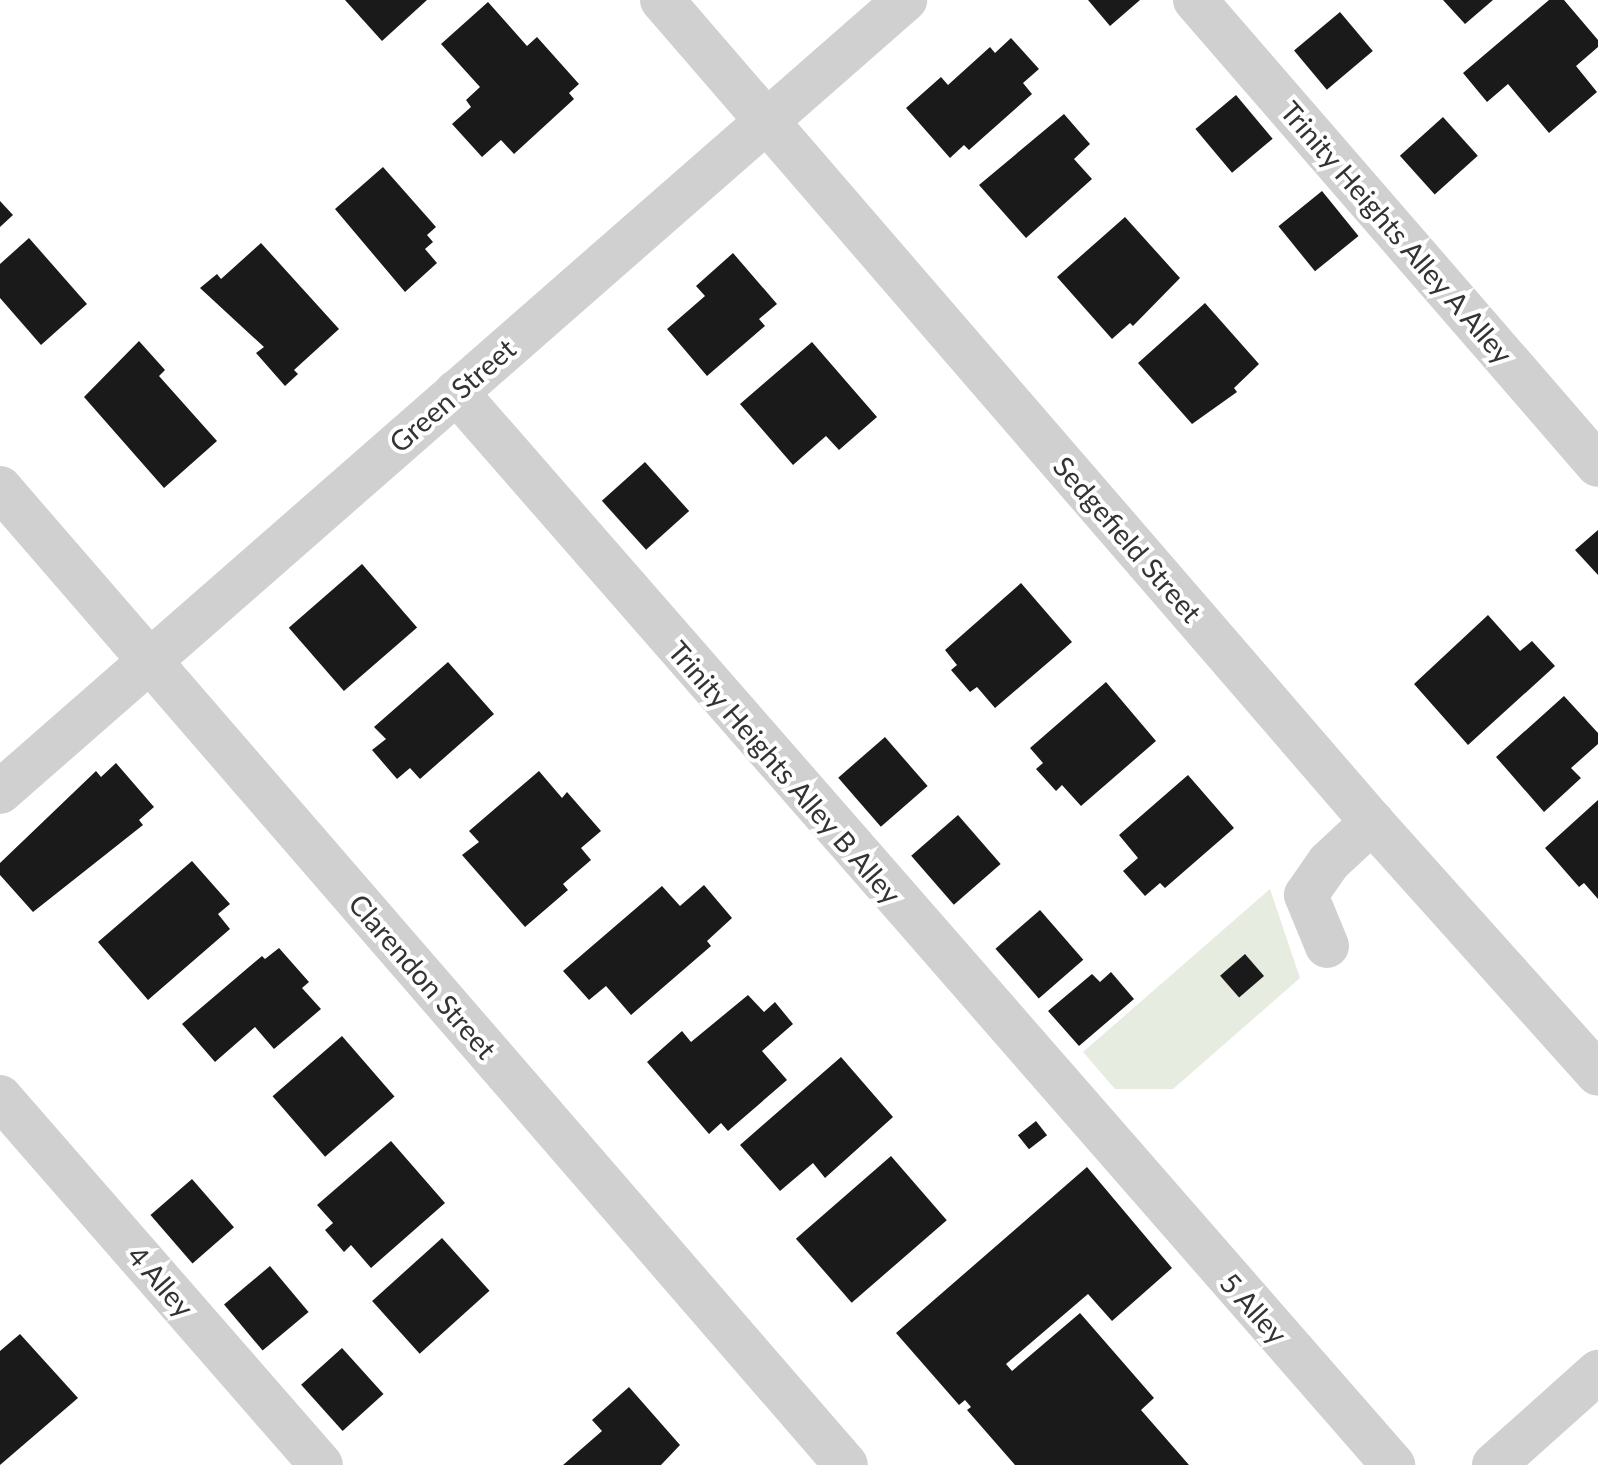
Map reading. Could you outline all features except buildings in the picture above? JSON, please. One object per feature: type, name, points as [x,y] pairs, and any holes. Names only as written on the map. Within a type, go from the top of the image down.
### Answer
[{"type":"street","name":"Sedgefield Street","points":[[662,0],[1372,822],[1598,1074]]},
{"type":"street","name":"Green Street","points":[[0,792],[905,0]]},
{"type":"street","name":"Trinity Heights Alley A Alley","points":[[1195,0],[1598,465]]},
{"type":"street","name":"Trinity Heights Alley B Alley","points":[[456,392],[1128,1146]]},
{"type":"street","name":"Clarendon Street","points":[[0,488],[846,1465]]},
{"type":"street","points":[[1327,946],[1306,895],[1329,862],[1372,822]]},
{"type":"street","name":"4 Alley","points":[[0,1097],[321,1465]]},
{"type":"street","name":"5 Alley","points":[[1128,1146],[1393,1465]]},
{"type":"street","points":[[1494,1465],[1598,1372]]},
{"type":"shaded area","points":[[1270,889],[1300,978],[1173,1089],[1115,1089],[1083,1052]]}]
